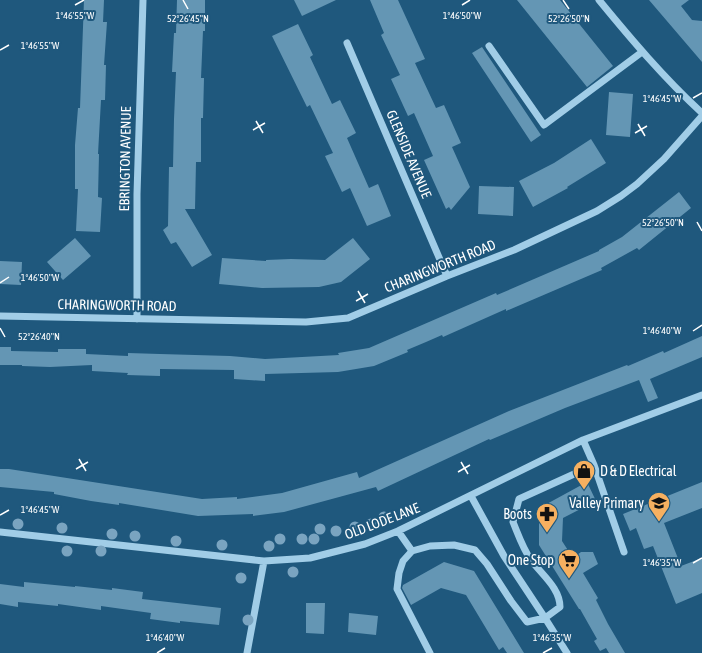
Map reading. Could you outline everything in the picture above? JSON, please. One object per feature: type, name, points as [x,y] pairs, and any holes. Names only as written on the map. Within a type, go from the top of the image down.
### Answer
[{"type":"street","name":"EBRINGTON AVENUE","points":[[137,318],[137,194],[143,0]]},
{"type":"street","points":[[599,0],[642,52],[679,92],[702,113]]},
{"type":"street","name":"GLENSIDE AVENUE","points":[[347,43],[447,276]]},
{"type":"street","points":[[489,46],[544,125],[642,52]]},
{"type":"street","name":"CHARINGWORTH ROAD","points":[[0,316],[306,322],[348,318],[447,276],[514,250],[597,211],[637,184],[664,159],[702,116]]},
{"type":"street","name":"OLD LODE LANE","points":[[0,532],[264,561],[310,558],[365,544],[398,531],[583,440],[702,395]]},
{"type":"street","points":[[583,440],[594,465],[624,552]]},
{"type":"street","points":[[430,653],[397,589],[398,573],[403,561],[412,551],[430,546],[454,545],[475,550],[487,564],[511,601],[527,622],[545,618],[560,607],[560,600],[554,588],[530,559],[513,522],[519,499],[594,465]]},
{"type":"street","points":[[471,496],[504,556],[567,653]]},
{"type":"street","points":[[398,531],[412,551]]},
{"type":"street","points":[[247,653],[264,561]]},
{"type":"building","points":[[84,0],[104,0],[103,22],[107,22],[104,65],[106,65],[105,100],[101,100],[98,154],[98,197],[102,198],[100,232],[76,231],[78,189],[75,189],[75,145],[78,108],[80,108]]},
{"type":"building","points":[[177,0],[205,0],[205,31],[203,31],[201,78],[204,78],[203,118],[201,118],[201,162],[196,162],[195,209],[185,209],[212,255],[192,267],[176,242],[171,244],[163,230],[168,226],[169,167],[173,167],[176,72],[172,72],[174,33],[176,33]]},
{"type":"building","points":[[294,0],[336,0],[302,16]]},
{"type":"building","points":[[370,0],[398,0],[425,59],[415,63],[436,108],[444,105],[461,143],[452,147],[470,187],[451,210],[449,207],[446,209],[424,160],[433,156],[414,113],[408,116],[391,79],[400,75],[381,35],[384,33]]},
{"type":"building","points":[[517,0],[560,0],[613,66],[587,87]]},
{"type":"building","points":[[649,0],[689,0],[681,6],[692,20],[702,21],[702,62]]},
{"type":"building","points":[[298,24],[313,55],[310,57],[332,104],[340,100],[356,133],[347,138],[369,188],[378,184],[391,216],[367,226],[350,188],[342,192],[325,156],[333,153],[310,105],[307,107],[272,36]]},
{"type":"building","points":[[482,47],[541,135],[531,142],[472,53]]},
{"type":"building","points":[[609,92],[633,94],[630,137],[606,135]]},
{"type":"building","points":[[591,139],[606,163],[567,187],[568,188],[533,207],[519,181],[554,163]]},
{"type":"building","points":[[479,186],[514,187],[513,216],[478,214]]},
{"type":"building","points":[[679,192],[691,208],[639,250],[637,248],[601,268],[602,270],[506,311],[506,309],[443,337],[442,335],[407,350],[408,352],[374,366],[338,372],[265,374],[265,381],[234,379],[234,370],[160,369],[160,376],[127,375],[128,373],[92,371],[92,365],[50,367],[0,365],[0,347],[11,347],[11,351],[58,352],[58,349],[86,349],[86,354],[128,356],[128,353],[230,356],[265,359],[339,355],[338,353],[369,348],[496,293],[497,295],[599,251],[622,237]]},
{"type":"building","points":[[75,238],[91,256],[63,280],[47,262]]},
{"type":"building","points":[[353,238],[370,259],[341,282],[319,287],[262,288],[219,284],[222,258],[266,261],[291,259],[325,260]]},
{"type":"building","points":[[0,261],[22,262],[21,285],[0,284]]},
{"type":"building","points":[[702,336],[702,357],[650,379],[658,398],[648,402],[639,380],[565,408],[490,440],[489,439],[378,491],[376,487],[284,512],[253,516],[253,514],[198,516],[119,503],[119,505],[91,501],[54,494],[54,492],[0,487],[0,469],[9,469],[202,499],[237,497],[237,499],[282,493],[357,472],[359,478],[509,411],[627,365],[628,366],[663,351],[664,353]]},
{"type":"building","points":[[587,482],[596,501],[563,518],[562,541],[573,558],[581,552],[593,552],[598,564],[583,573],[598,598],[596,600],[625,653],[609,653],[606,648],[600,651],[594,641],[597,639],[580,609],[539,545],[539,510],[543,506]]},
{"type":"building","points":[[702,482],[702,508],[664,523],[681,566],[702,558],[702,593],[676,604],[653,546],[644,549],[636,528],[630,531],[623,514]]},
{"type":"building","points":[[444,562],[474,571],[524,653],[507,653],[503,647],[499,650],[466,595],[441,588],[411,605],[402,588],[403,585]]},
{"type":"building","points":[[24,582],[112,590],[112,588],[143,592],[142,599],[221,608],[219,625],[180,621],[180,623],[150,619],[151,613],[101,606],[101,610],[58,604],[58,606],[18,602],[18,607],[0,604],[0,584],[24,587]]},
{"type":"building","points":[[306,603],[325,603],[324,634],[306,633]]},
{"type":"building","points":[[349,613],[378,616],[376,635],[348,632]]},
{"type":"place","name":"D & D Electrical","points":[[584,490]]},
{"type":"place","name":"Valley Primary","points":[[659,522]]},
{"type":"place","name":"Boots","points":[[547,534]]},
{"type":"place","name":"One Stop","points":[[569,580]]}]
